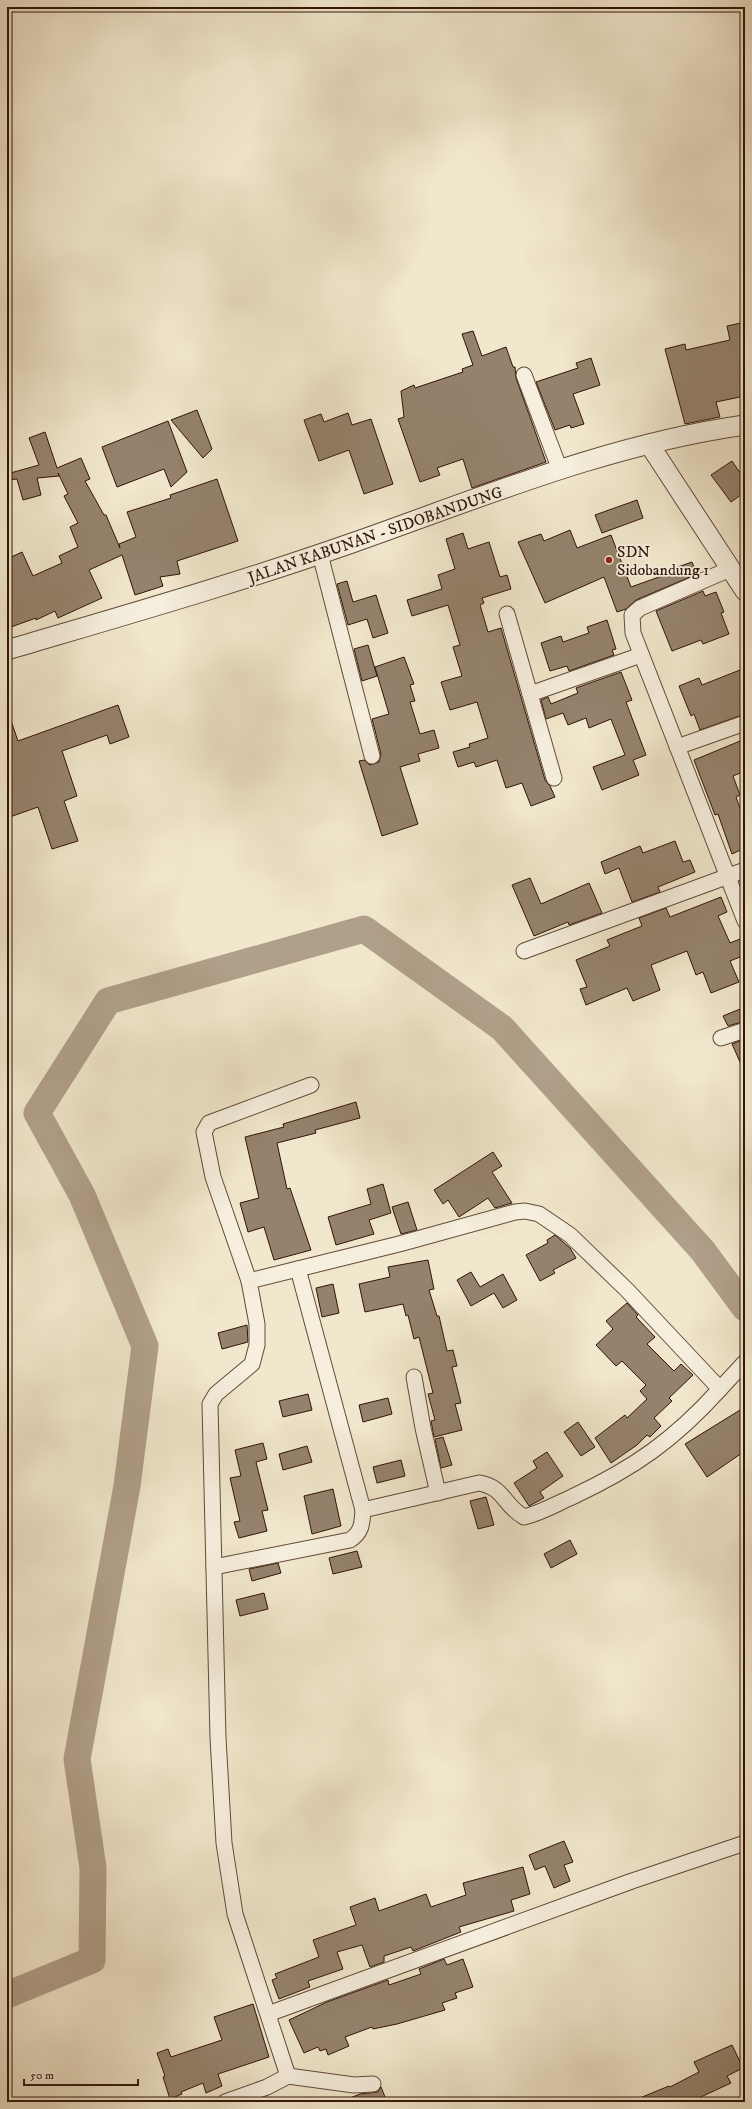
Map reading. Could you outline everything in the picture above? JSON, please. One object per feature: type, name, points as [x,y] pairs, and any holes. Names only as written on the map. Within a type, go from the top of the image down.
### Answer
[{"type":"street","points":[[524,374],[560,470]]},
{"type":"street","name":"JALAN KABUNAN - SIDOBANDUNG","points":[[7,650],[265,573],[560,470],[649,444],[709,430],[745,425]]},
{"type":"street","points":[[649,444],[745,591]]},
{"type":"street","points":[[320,554],[372,756]]},
{"type":"street","points":[[730,570],[640,608],[632,615],[633,633],[641,655],[745,921]]},
{"type":"street","points":[[507,614],[554,778]]},
{"type":"street","points":[[530,694],[641,655]]},
{"type":"street","points":[[677,747],[745,724]]},
{"type":"street","points":[[524,951],[745,870]]},
{"type":"street","points":[[721,1038],[745,1030]]},
{"type":"street","points":[[288,2076],[235,1914],[224,1843],[218,1738],[210,1404],[216,1394],[252,1364],[257,1345],[257,1324],[249,1281],[213,1177],[205,1140],[205,1127],[209,1123],[311,1085]]},
{"type":"street","points":[[249,1281],[399,1244],[515,1212],[525,1211],[539,1214],[570,1235],[627,1290],[720,1389]]},
{"type":"street","points":[[214,1567],[350,1540],[357,1536],[362,1527],[363,1510],[298,1269]]},
{"type":"street","points":[[363,1510],[479,1483],[490,1485],[499,1492],[513,1511],[524,1517],[534,1515],[639,1462],[693,1419],[745,1362]]},
{"type":"street","points":[[414,1377],[423,1428],[438,1493]]},
{"type":"street","points":[[268,2014],[632,1881],[745,1843]]},
{"type":"street","points":[[225,2102],[267,2086],[288,2076],[354,2085],[373,2084]]},
{"type":"building","points":[[745,322],[745,396],[716,402],[720,417],[685,424],[665,349],[685,344],[686,350],[730,340],[727,326]]},
{"type":"building","points":[[473,331],[482,356],[506,347],[513,367],[515,367],[516,378],[546,462],[472,488],[463,459],[437,468],[440,475],[420,482],[398,419],[404,417],[401,391],[414,385],[415,388],[463,372],[462,369],[473,365],[462,334]]},
{"type":"building","points":[[591,358],[600,385],[573,394],[584,424],[571,428],[570,425],[555,430],[536,382],[578,368],[576,363]]},
{"type":"building","points":[[197,410],[212,449],[203,458],[171,420]]},
{"type":"building","points":[[348,413],[352,425],[371,419],[393,484],[364,494],[349,450],[319,461],[304,420],[321,414],[324,422]]},
{"type":"building","points":[[168,421],[187,472],[171,487],[164,469],[117,487],[102,447]]},
{"type":"building","points":[[45,432],[57,468],[81,458],[90,479],[85,481],[104,515],[106,515],[120,548],[119,544],[136,537],[127,512],[171,498],[170,495],[217,479],[238,541],[177,561],[180,574],[160,577],[163,586],[135,595],[122,555],[89,570],[102,598],[58,618],[55,611],[36,620],[36,618],[11,627],[7,615],[7,559],[22,552],[33,576],[62,563],[59,556],[78,547],[70,527],[78,523],[64,496],[68,494],[58,473],[59,476],[37,478],[41,495],[23,500],[17,479],[7,480],[7,474],[39,465],[29,438]]},
{"type":"building","points":[[732,461],[745,480],[745,492],[731,502],[711,475]]},
{"type":"building","points":[[637,500],[643,518],[602,533],[595,515]]},
{"type":"building","points":[[570,530],[577,548],[611,535],[631,587],[673,572],[672,569],[692,562],[697,574],[636,600],[626,609],[617,612],[604,577],[545,603],[518,542],[541,534],[544,541]]},
{"type":"building","points":[[463,533],[468,549],[489,542],[500,577],[507,575],[511,589],[482,598],[484,603],[480,605],[488,632],[501,628],[545,780],[550,786],[555,797],[531,806],[522,783],[506,788],[497,760],[476,767],[474,762],[458,767],[453,752],[470,747],[469,744],[488,738],[477,702],[450,710],[441,682],[462,676],[453,647],[460,645],[448,605],[412,616],[407,600],[442,589],[438,575],[455,569],[446,539]]},
{"type":"building","points":[[347,581],[353,602],[376,595],[388,633],[373,638],[367,619],[348,625],[337,584]]},
{"type":"building","points":[[703,591],[705,596],[716,592],[724,612],[721,613],[729,634],[703,644],[701,640],[672,651],[656,611]]},
{"type":"building","points":[[607,620],[616,649],[612,650],[614,655],[569,671],[567,666],[550,671],[541,643],[561,636],[563,642],[589,633],[587,627]]},
{"type":"building","points":[[368,645],[377,676],[362,681],[354,649]]},
{"type":"building","points":[[404,657],[414,684],[410,685],[415,701],[410,702],[420,734],[434,730],[439,748],[418,754],[420,761],[400,767],[418,824],[382,836],[359,761],[364,760],[370,765],[379,762],[381,754],[372,719],[389,714],[375,667]]},
{"type":"building","points":[[745,668],[745,714],[700,730],[694,714],[691,716],[679,686],[699,678],[702,685]]},
{"type":"building","points":[[621,672],[632,700],[626,702],[646,755],[633,760],[639,775],[602,790],[593,767],[625,755],[611,719],[589,728],[586,718],[568,725],[563,713],[546,719],[541,700],[548,697],[551,704],[578,693],[576,688]]},
{"type":"building","points":[[118,705],[129,737],[110,744],[107,735],[62,751],[77,796],[64,801],[78,841],[52,849],[38,807],[7,818],[7,715],[9,715],[18,741]]},
{"type":"building","points":[[745,739],[745,771],[733,776],[740,795],[736,797],[745,822],[745,848],[732,854],[718,814],[715,815],[694,760]]},
{"type":"building","points":[[675,841],[683,862],[690,860],[695,872],[658,887],[660,892],[632,902],[619,868],[605,874],[601,862],[640,846],[643,853]]},
{"type":"building","points":[[530,878],[541,904],[589,883],[602,913],[569,925],[568,922],[534,936],[512,885]]},
{"type":"building","points":[[721,897],[727,912],[718,916],[730,943],[745,937],[745,955],[730,961],[739,982],[711,993],[703,972],[696,975],[687,951],[651,965],[660,990],[633,1001],[627,988],[586,1005],[580,989],[587,987],[576,960],[610,946],[607,940],[642,926],[639,918],[666,908],[670,917]]},
{"type":"building","points":[[745,1007],[745,1021],[728,1026],[723,1016]]},
{"type":"building","points":[[745,1039],[745,1073],[732,1044]]},
{"type":"building","points":[[356,1102],[360,1118],[315,1130],[316,1133],[277,1143],[287,1189],[290,1188],[311,1250],[274,1260],[264,1227],[248,1232],[240,1203],[259,1198],[245,1137],[284,1127],[283,1124]]},
{"type":"building","points":[[493,1152],[502,1166],[492,1172],[512,1203],[495,1208],[488,1198],[459,1217],[448,1200],[443,1204],[434,1190]]},
{"type":"building","points":[[383,1184],[391,1213],[369,1220],[374,1234],[336,1245],[328,1217],[371,1204],[367,1189]]},
{"type":"building","points":[[408,1202],[417,1230],[401,1234],[392,1207]]},
{"type":"building","points":[[555,1235],[570,1248],[576,1258],[553,1270],[555,1273],[540,1281],[526,1255],[548,1243],[547,1240]]},
{"type":"building","points":[[428,1260],[434,1289],[429,1290],[437,1316],[439,1316],[447,1351],[453,1350],[457,1366],[452,1367],[461,1403],[455,1404],[462,1430],[434,1437],[431,1421],[435,1420],[428,1394],[433,1393],[419,1337],[414,1339],[408,1315],[406,1316],[403,1304],[365,1312],[359,1284],[390,1277],[388,1267]]},
{"type":"building","points":[[471,1272],[480,1287],[503,1274],[517,1300],[503,1308],[494,1293],[471,1306],[457,1280]]},
{"type":"building","points":[[333,1284],[339,1313],[322,1317],[316,1288]]},
{"type":"building","points":[[627,1303],[638,1315],[636,1317],[655,1337],[647,1344],[674,1371],[681,1364],[693,1375],[669,1398],[672,1401],[654,1418],[661,1426],[650,1437],[647,1435],[637,1445],[611,1463],[595,1438],[625,1415],[627,1418],[647,1399],[640,1391],[646,1385],[622,1361],[616,1366],[596,1345],[613,1329],[606,1321]]},
{"type":"building","points":[[247,1325],[248,1342],[222,1349],[218,1333]]},
{"type":"building","points":[[308,1394],[312,1410],[283,1417],[279,1401]]},
{"type":"building","points":[[388,1398],[392,1414],[363,1422],[359,1405]]},
{"type":"building","points":[[745,1407],[745,1451],[707,1477],[685,1444]]},
{"type":"building","points":[[578,1422],[595,1447],[581,1456],[564,1432]]},
{"type":"building","points":[[443,1437],[452,1465],[441,1468],[435,1439]]},
{"type":"building","points":[[263,1443],[267,1459],[256,1462],[268,1510],[262,1511],[267,1531],[239,1538],[234,1522],[240,1521],[230,1478],[241,1476],[235,1450]]},
{"type":"building","points":[[307,1446],[312,1462],[283,1470],[279,1454]]},
{"type":"building","points":[[547,1452],[563,1476],[540,1492],[544,1498],[529,1506],[514,1483],[537,1468],[533,1461]]},
{"type":"building","points":[[401,1460],[405,1476],[377,1483],[373,1467]]},
{"type":"building","points":[[333,1489],[341,1526],[312,1534],[304,1496]]},
{"type":"building","points":[[486,1497],[494,1525],[478,1529],[470,1501]]},
{"type":"building","points":[[570,1540],[577,1554],[551,1568],[544,1554]]},
{"type":"building","points":[[357,1551],[362,1567],[333,1574],[329,1558]]},
{"type":"building","points":[[278,1563],[281,1573],[252,1581],[249,1569]]},
{"type":"building","points":[[264,1593],[268,1609],[240,1616],[236,1600]]},
{"type":"building","points":[[564,1841],[573,1862],[564,1865],[570,1881],[554,1888],[545,1866],[535,1870],[529,1855]]},
{"type":"building","points":[[523,1867],[530,1894],[511,1900],[514,1911],[459,1927],[461,1932],[413,1951],[411,1947],[384,1956],[384,1962],[370,1967],[362,1945],[337,1952],[343,1969],[308,1981],[310,1987],[279,1999],[272,1980],[277,1978],[275,1974],[319,1957],[313,1940],[356,1925],[350,1907],[375,1898],[379,1911],[426,1894],[431,1907],[466,1895],[463,1883]]},
{"type":"building","points":[[444,1959],[447,1965],[463,1959],[473,1987],[455,1993],[457,1998],[442,2003],[445,2010],[397,2024],[373,2029],[372,2027],[345,2037],[349,2046],[328,2055],[326,2049],[320,2051],[318,2047],[304,2053],[289,2020],[327,2002],[388,1980],[389,1985],[421,1974],[419,1969]]},
{"type":"building","points":[[253,2004],[269,2057],[218,2074],[222,2086],[206,2093],[203,2083],[181,2092],[182,2094],[170,2099],[163,2077],[165,2076],[157,2053],[168,2049],[171,2057],[222,2040],[214,2017]]},
{"type":"building","points":[[732,2045],[743,2068],[727,2076],[731,2083],[690,2102],[630,2102],[669,2086],[670,2087],[699,2072],[694,2062]]},
{"type":"building","points":[[381,2087],[387,2102],[340,2102],[360,2094],[378,2092]]},
{"type":"waterway","points":[[7,1995],[92,1960],[93,1868],[77,1759],[127,1486],[145,1346],[82,1195],[37,1113],[108,1001],[364,929],[502,1028],[703,1251],[745,1308]]},
{"type":"place","name":"SDN Sidobandung 1","points":[[609,560]]}]
